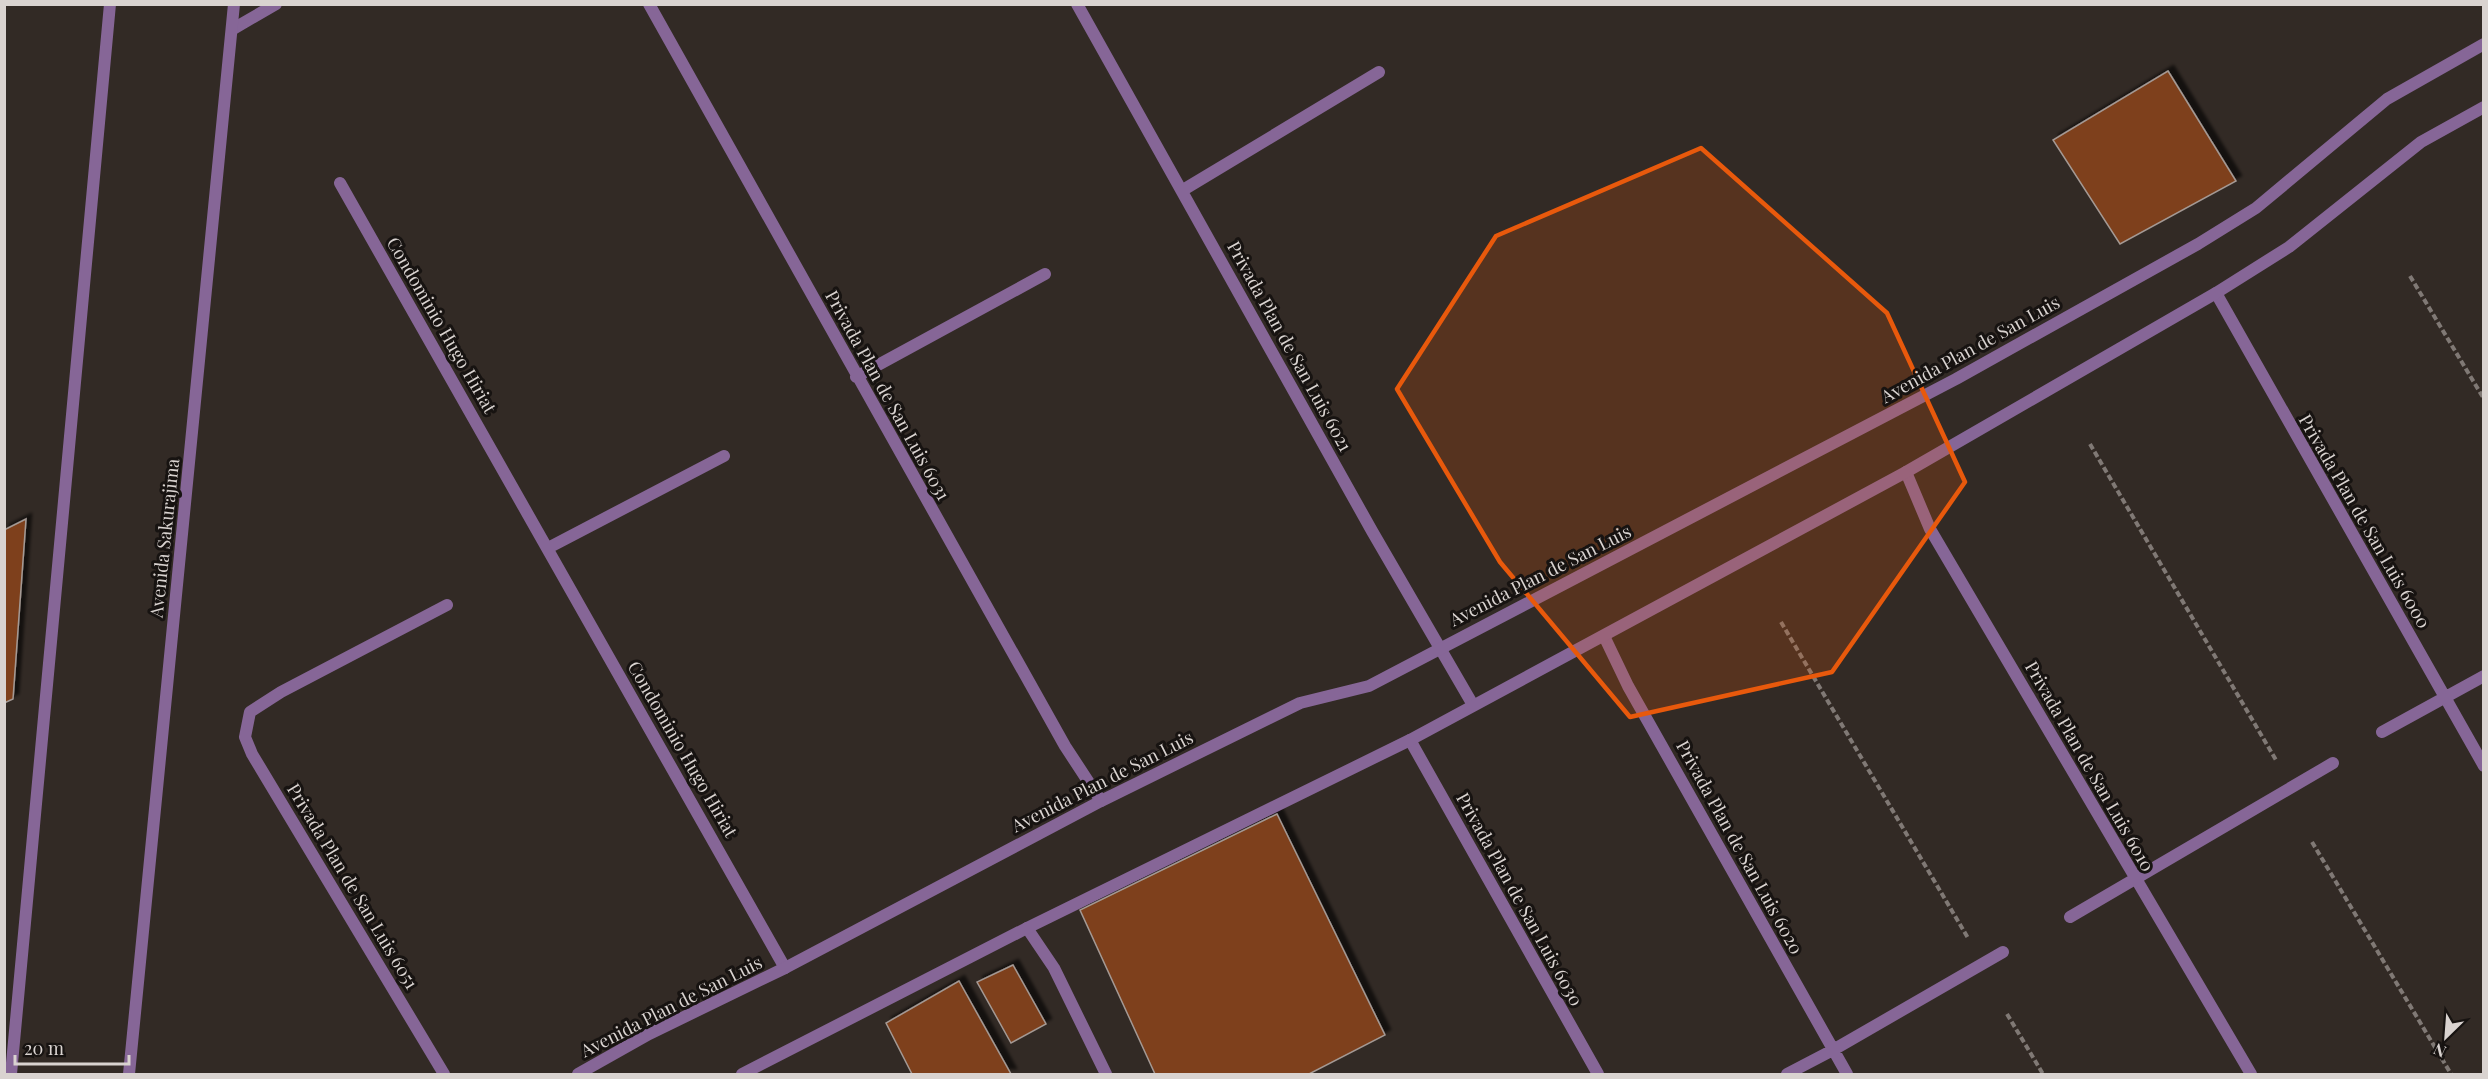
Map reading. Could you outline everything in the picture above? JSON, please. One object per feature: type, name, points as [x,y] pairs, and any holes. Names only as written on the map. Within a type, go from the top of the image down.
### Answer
[{"type":"street","points":[[11,1074],[110,4]]},
{"type":"street","name":"Avenida Sakurajima","points":[[129,1074],[234,4]]},
{"type":"street","points":[[233,29],[276,4]]},
{"type":"street","name":"Privada Plan de San Luis 6031","points":[[649,4],[856,377],[1065,746],[1101,801]]},
{"type":"street","name":"Privada Plan de San Luis 6021","points":[[1077,4],[1366,520],[1473,705]]},
{"type":"street","name":"Avenida Plan de San Luis","points":[[578,1074],[649,1034],[785,968],[1101,801],[1300,703],[1369,686],[1956,379],[2198,244],[2256,208],[2387,99],[2484,44]]},
{"type":"street","points":[[1183,190],[1379,72]]},
{"type":"street","points":[[742,1074],[1026,928],[1410,740],[1906,472],[2216,293],[2289,247],[2421,142],[2484,107]]},
{"type":"street","name":"Condominio Hugo Hiriat","points":[[340,183],[785,968]]},
{"type":"street","points":[[856,377],[1045,274]]},
{"type":"street","name":"Privada Plan de San Luis 6000","points":[[2216,293],[2484,766]]},
{"type":"street","points":[[548,548],[724,456]]},
{"type":"street","name":"Privada Plan de San Luis 6010","points":[[1906,472],[1930,529],[2251,1074]]},
{"type":"street","name":"Privada Plan de San Luis 6051","points":[[444,1074],[252,754],[245,737],[250,712],[281,693],[447,605]]},
{"type":"street","name":"Privada Plan de San Luis 6020","points":[[1604,636],[1628,686],[1847,1074]]},
{"type":"street","points":[[2382,732],[2484,676]]},
{"type":"street","name":"Privada Plan de San Luis 6030","points":[[1410,740],[1598,1074]]},
{"type":"street","points":[[2070,917],[2333,763]]},
{"type":"street","points":[[1026,928],[1054,968],[1107,1074]]},
{"type":"street","points":[[1787,1074],[2003,952]]},
{"type":"path","points":[[2410,276],[2484,399]]},
{"type":"path","points":[[2090,444],[2277,760]]},
{"type":"path","points":[[1781,622],[1968,938]]},
{"type":"path","points":[[2312,842],[2451,1074]]},
{"type":"path","points":[[2007,1014],[2043,1074]]},
{"type":"highlighted area","points":[[1701,148],[1887,313],[1965,482],[1832,672],[1630,717],[1500,562],[1397,389],[1496,236]]},
{"type":"building","points":[[2168,71],[2236,181],[2120,244],[2053,140]]},
{"type":"building","points":[[26,519],[13,699],[4,703],[4,530]]},
{"type":"building","points":[[1277,814],[1385,1035],[1309,1074],[1155,1074],[1080,910]]},
{"type":"building","points":[[1013,965],[1046,1024],[1011,1043],[977,982]]},
{"type":"building","points":[[959,981],[1011,1074],[912,1074],[886,1023]]}]
